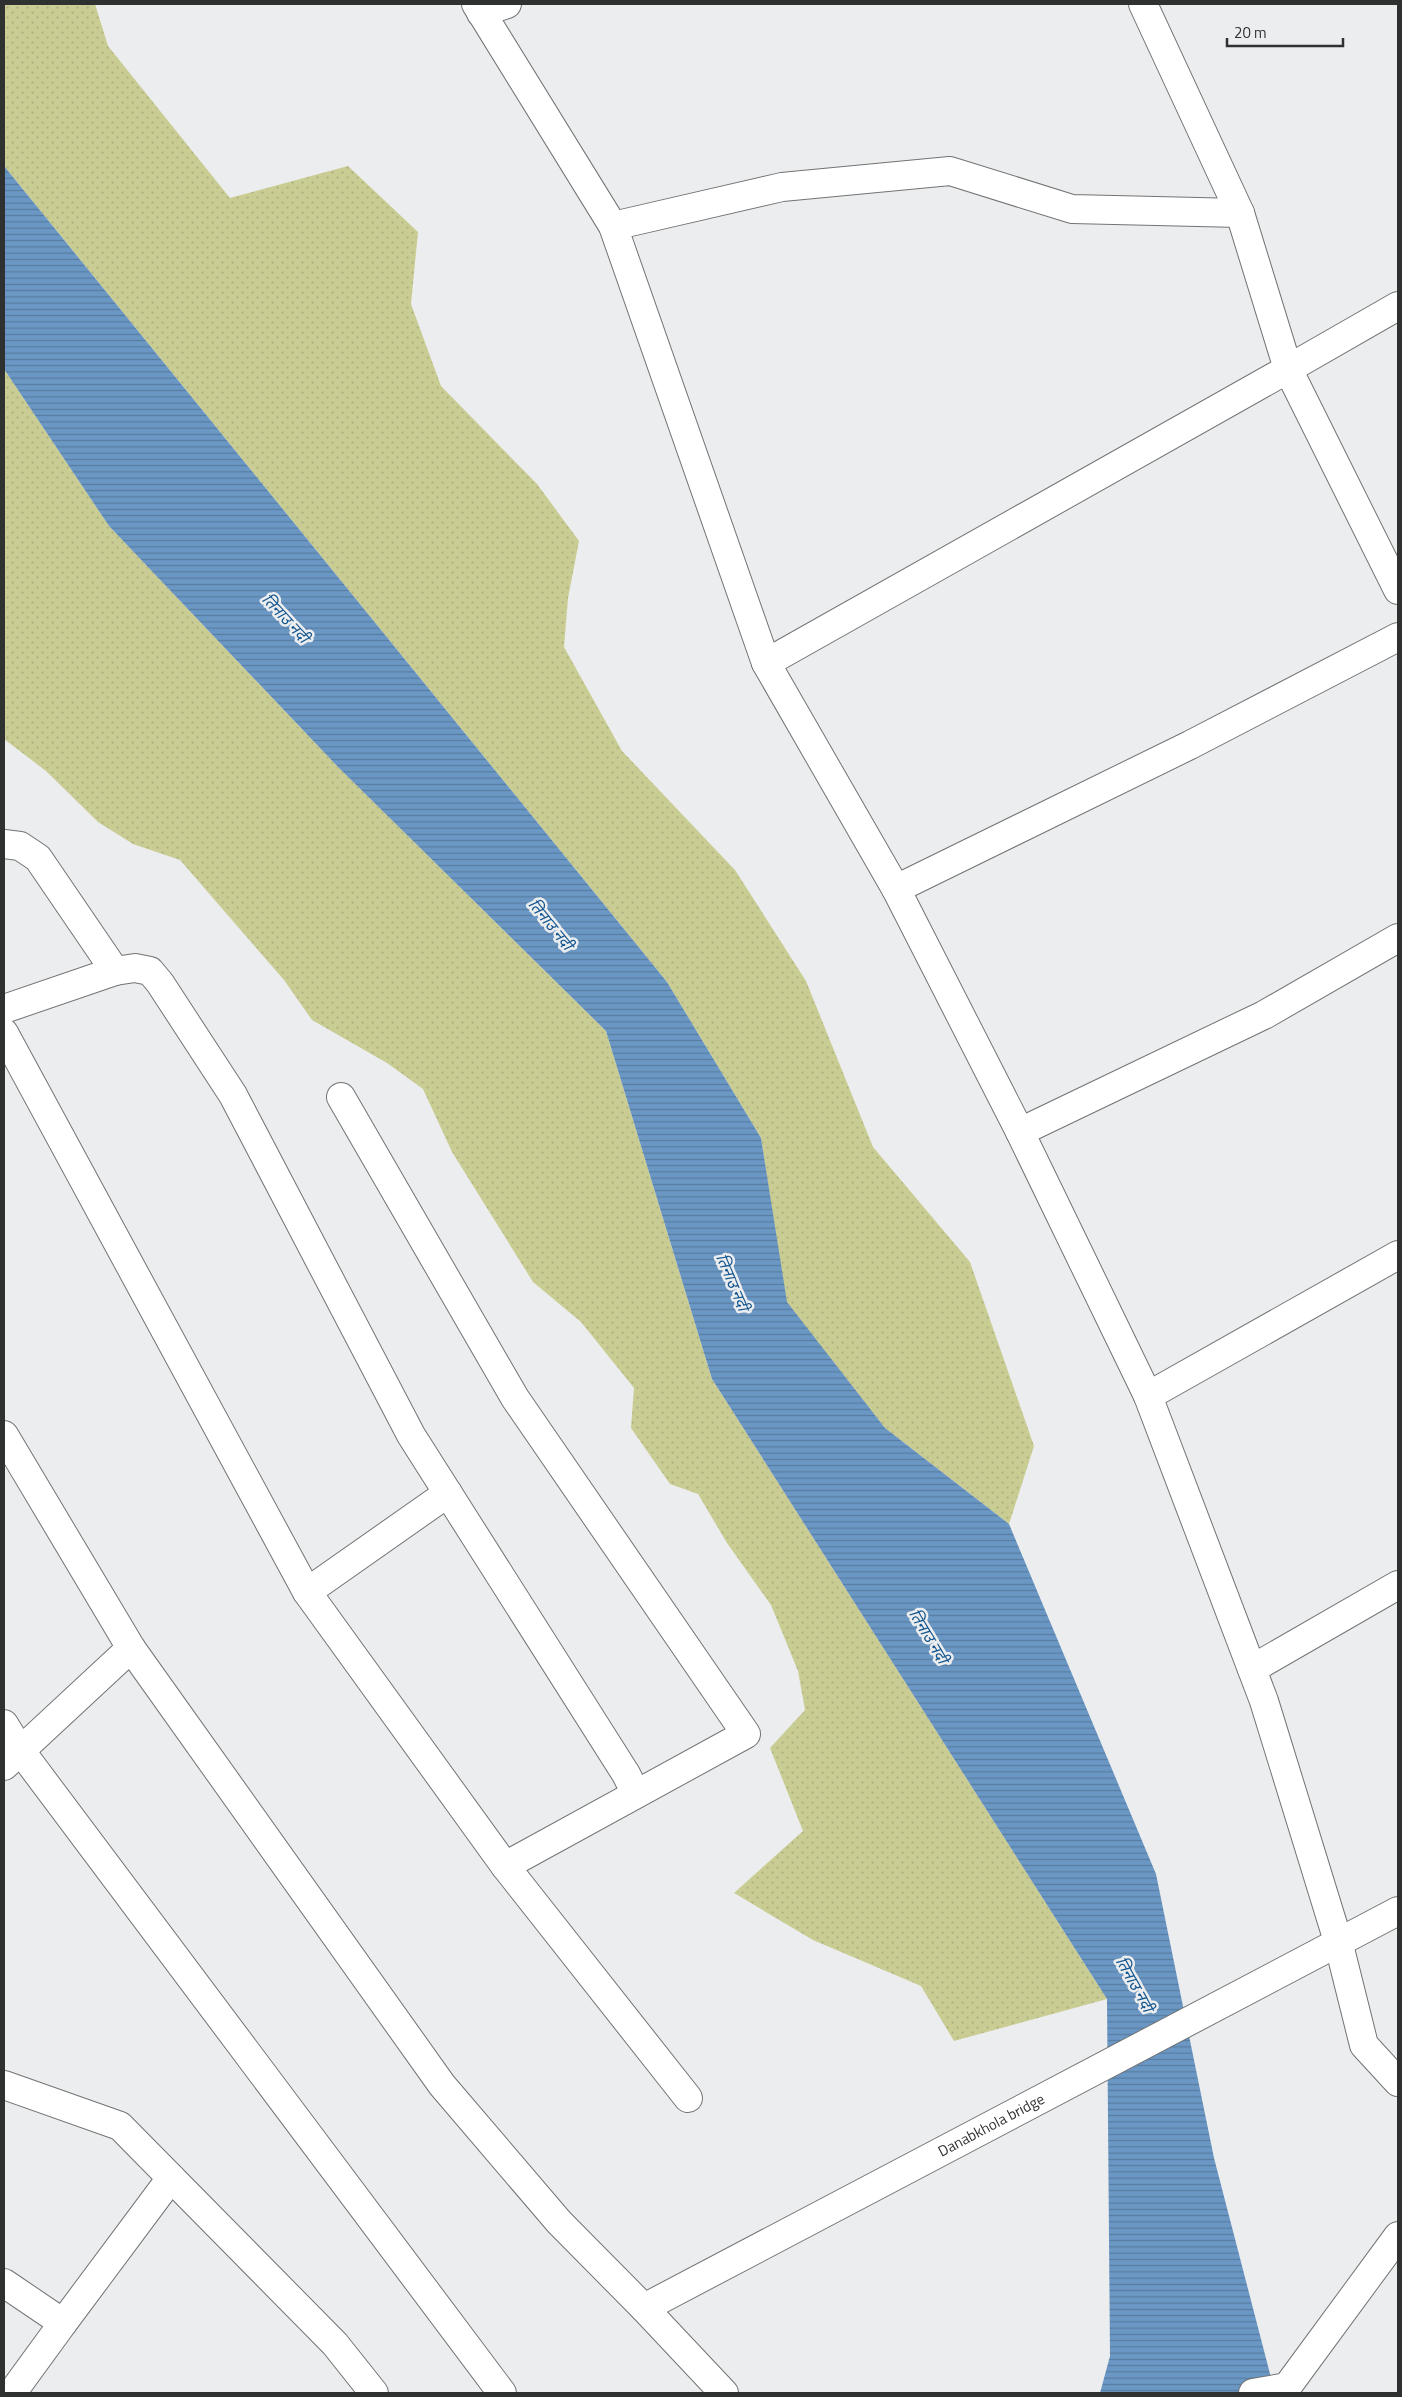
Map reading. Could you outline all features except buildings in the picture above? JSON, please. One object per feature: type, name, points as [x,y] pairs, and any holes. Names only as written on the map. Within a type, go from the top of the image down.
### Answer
[{"type":"street","points":[[507,4],[478,8],[613,226],[766,663],[896,890],[1020,1132],[1148,1396],[1264,1701],[1338,1941],[1364,2045],[1398,2082]]},
{"type":"street","points":[[1143,4],[1240,212],[1288,369],[1398,590]]},
{"type":"street","points":[[613,226],[782,187],[950,171],[1072,210],[1240,212]]},
{"type":"street","points":[[766,663],[1398,306]]},
{"type":"street","points":[[896,890],[1190,745],[1398,637]]},
{"type":"street","points":[[4,844],[20,846],[38,858],[115,971]]},
{"type":"street","points":[[1020,1132],[1264,1015],[1398,938]]},
{"type":"street","points":[[4,1009],[115,971],[135,968],[150,971],[233,1095],[411,1435],[626,1774],[636,1794]]},
{"type":"street","points":[[4,1033],[307,1592],[505,1866],[688,2098]]},
{"type":"street","points":[[341,1097],[516,1398],[746,1734],[505,1866]]},
{"type":"street","points":[[1148,1396],[1398,1255]]},
{"type":"street","points":[[4,1435],[131,1648],[442,2086],[559,2222],[724,2393]]},
{"type":"street","points":[[307,1592],[448,1494]]},
{"type":"street","points":[[1252,1669],[1398,1585]]},
{"type":"street","points":[[12,1758],[131,1648]]},
{"type":"street","points":[[4,1724],[12,1758],[502,2393]]},
{"type":"street","name":"Danabkhola bridge","points":[[644,2308],[1398,1911]]},
{"type":"street","points":[[4,2085],[120,2126],[335,2344],[374,2393]]},
{"type":"street","points":[[12,2393],[171,2178]]},
{"type":"street","points":[[1253,2393],[1287,2387],[1398,2236]]},
{"type":"street","points":[[4,2283],[63,2322]]},
{"type":"green space","points":[[4,4],[95,4],[108,46],[230,198],[348,166],[418,232],[411,304],[441,386],[537,484],[579,541],[568,598],[564,647],[622,751],[735,870],[806,981],[873,1147],[970,1262],[1034,1446],[1009,1524],[885,1428],[786,1302],[761,1138],[667,982],[4,166]]},
{"type":"green space","points":[[4,369],[109,526],[339,768],[606,1031],[712,1379],[1107,1999],[954,2041],[921,1986],[813,1940],[734,1893],[803,1831],[770,1748],[805,1710],[798,1671],[771,1605],[727,1543],[698,1494],[670,1484],[631,1428],[634,1388],[581,1322],[533,1282],[452,1152],[423,1089],[387,1063],[312,1020],[284,980],[180,860],[133,844],[98,822],[46,771],[4,739]]},
{"type":"water","name":"तिनाउ नदी","points":[[4,166],[667,982],[761,1138],[787,1302],[885,1428],[1009,1524],[1156,1874],[1214,2158],[1275,2393],[1100,2393],[1110,2356],[1107,1999],[712,1379],[606,1031],[339,768],[109,526],[4,369]]}]
